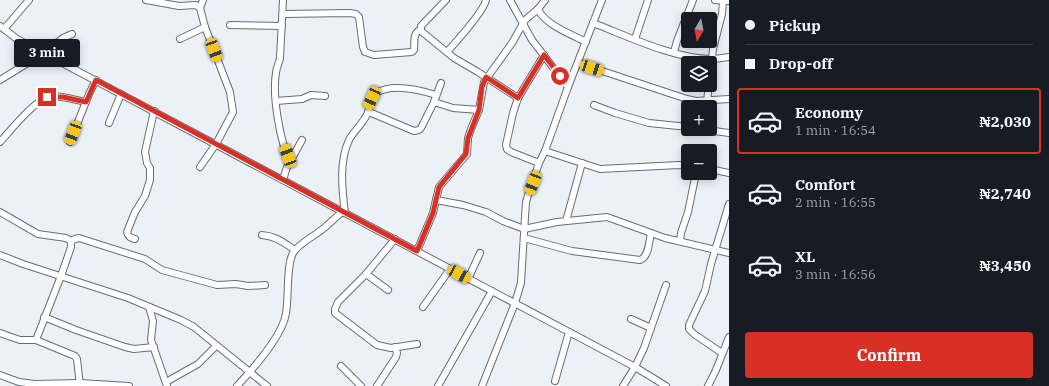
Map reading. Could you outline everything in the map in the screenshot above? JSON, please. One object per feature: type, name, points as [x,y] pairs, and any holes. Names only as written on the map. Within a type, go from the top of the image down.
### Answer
[{"type":"street","points":[[29,0],[2,28],[17,39],[635,367],[666,386]]},
{"type":"street","points":[[146,0],[179,6],[196,5],[200,8]]},
{"type":"street","points":[[200,167],[216,144],[233,112],[230,92],[205,27],[200,8],[203,0]]},
{"type":"street","points":[[283,14],[329,12],[356,14],[359,17],[365,52],[368,54],[412,52],[415,34],[446,0]]},
{"type":"street","points":[[447,52],[472,22],[485,4],[486,0]]},
{"type":"street","points":[[510,0],[532,40],[568,87]]},
{"type":"street","points":[[417,251],[433,213],[439,187],[466,154],[468,138],[479,110],[482,87],[486,77],[512,43],[523,24],[545,0]]},
{"type":"street","points":[[482,386],[515,303],[521,283],[526,202],[539,163],[545,151],[602,0]]},
{"type":"street","points":[[635,39],[648,0]]},
{"type":"street","points":[[674,52],[676,42],[693,0]]},
{"type":"street","points":[[712,56],[713,48],[726,1],[715,0]]},
{"type":"street","points":[[283,1],[280,58],[279,66],[276,72],[276,101],[283,145],[290,162]]},
{"type":"street","points":[[538,9],[540,15],[550,22],[586,42]]},
{"type":"street","points":[[593,23],[635,39],[674,52],[692,56]]},
{"type":"street","points":[[230,25],[282,26]]},
{"type":"street","points":[[180,39],[205,27]]},
{"type":"street","points":[[421,29],[454,58],[518,98]]},
{"type":"street","points":[[0,80],[44,53],[63,38],[72,34]]},
{"type":"street","points":[[539,163],[511,152],[507,149],[506,145],[518,98],[544,55]]},
{"type":"street","points":[[717,58],[729,57]]},
{"type":"street","points":[[578,63],[687,100]]},
{"type":"street","points":[[70,142],[96,80]]},
{"type":"street","points":[[369,112],[414,130],[419,130],[434,102],[441,83]]},
{"type":"street","points":[[344,212],[342,176],[345,152],[349,139],[369,112],[369,106],[374,95],[385,90],[406,88],[436,95]]},
{"type":"street","points":[[109,123],[121,94]]},
{"type":"street","points":[[276,101],[302,99],[311,95],[325,96]]},
{"type":"street","points":[[0,142],[12,130],[20,118],[42,99],[53,96],[86,102]]},
{"type":"street","points":[[717,100],[729,99]]},
{"type":"street","points":[[434,102],[453,108],[479,110]]},
{"type":"street","points":[[594,106],[649,123],[681,126]]},
{"type":"street","points":[[135,239],[131,238],[127,232],[135,212],[145,196],[150,180],[150,168],[147,163],[145,152],[154,111]]},
{"type":"street","points":[[717,131],[729,133]]},
{"type":"street","points":[[283,180],[290,162],[302,140]]},
{"type":"street","points":[[545,151],[600,169],[681,165]]},
{"type":"street","points":[[566,221],[582,163]]},
{"type":"street","points":[[717,170],[729,173]]},
{"type":"street","points":[[680,241],[695,180]]},
{"type":"street","points":[[436,200],[486,212],[524,229],[566,221],[607,217],[651,233],[729,253]]},
{"type":"street","points":[[722,353],[689,329],[690,321],[705,290],[715,249],[729,204]]},
{"type":"street","points":[[0,212],[38,234],[66,238],[71,241]]},
{"type":"street","points":[[237,386],[274,341],[285,320],[289,268],[291,257],[295,250],[344,212]]},
{"type":"street","points":[[524,238],[572,251],[640,260],[644,259],[646,255],[651,233]]},
{"type":"street","points":[[262,235],[279,239],[295,250]]},
{"type":"street","points":[[71,241],[79,238],[145,259],[162,270],[217,286],[236,284],[248,286],[265,285]]},
{"type":"street","points":[[395,239],[366,274],[338,302],[335,313],[377,345],[391,348],[417,344]]},
{"type":"street","points":[[36,340],[61,276],[71,247],[71,241]]},
{"type":"street","points":[[468,279],[480,253]]},
{"type":"street","points":[[0,255],[128,298],[187,323],[250,371],[266,386]]},
{"type":"street","points":[[423,307],[450,269]]},
{"type":"street","points":[[366,274],[388,290]]},
{"type":"street","points":[[623,386],[635,367],[666,285]]},
{"type":"street","points":[[438,386],[492,291]]},
{"type":"street","points":[[149,307],[153,321],[151,336],[167,384],[198,364],[216,346]]},
{"type":"street","points":[[44,317],[124,347],[134,349],[154,347]]},
{"type":"street","points":[[631,319],[651,328]]},
{"type":"street","points":[[555,381],[569,332]]},
{"type":"street","points":[[0,333],[20,340],[36,340],[75,356],[77,359],[80,385]]},
{"type":"street","points":[[708,386],[729,337]]},
{"type":"street","points":[[377,386],[396,357],[397,353],[395,347]]},
{"type":"street","points":[[341,366],[361,386]]},
{"type":"street","points":[[0,375],[19,382],[35,384],[129,386]]},
{"type":"route","points":[[47,97],[63,97],[86,102],[96,80],[417,251],[433,213],[439,187],[465,157],[468,138],[479,110],[482,87],[486,77],[512,96],[518,98],[544,55],[560,76]]}]
